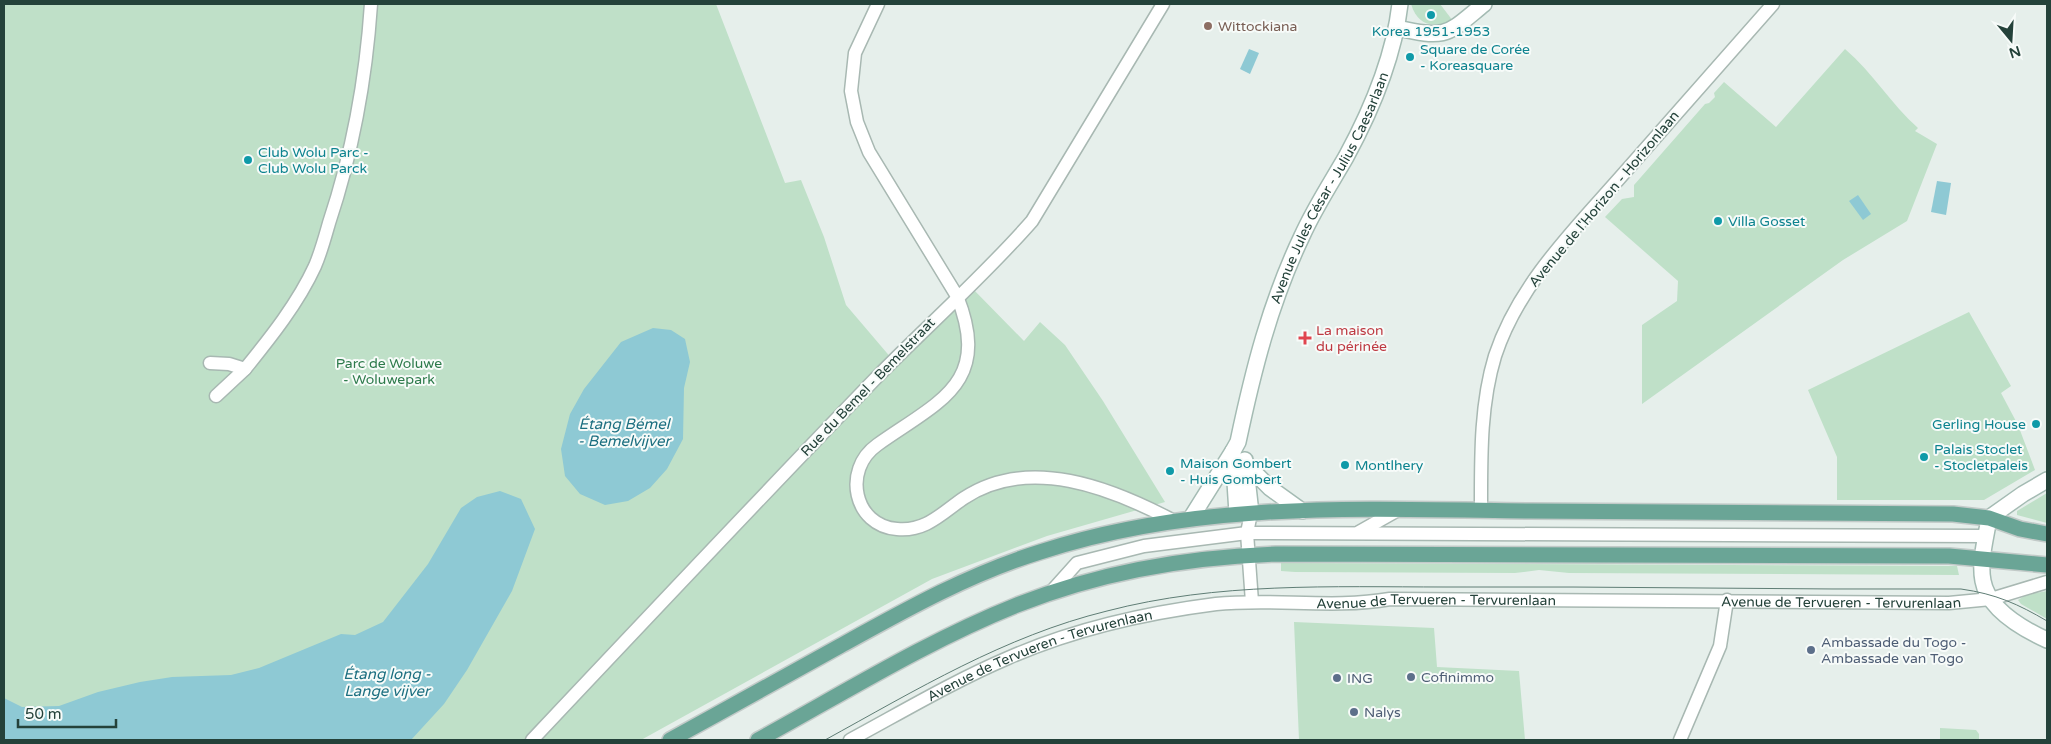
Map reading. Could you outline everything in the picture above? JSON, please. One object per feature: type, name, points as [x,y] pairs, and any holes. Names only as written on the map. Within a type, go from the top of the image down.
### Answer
[{"type":"main road","points":[[670,740],[901,612],[976,576],[1048,549],[1105,533],[1172,520],[1244,513],[1398,510],[1953,514],[1989,518],[2020,530],[2047,534]]},
{"type":"main road","points":[[758,740],[946,637],[1016,605],[1051,592],[1131,569],[1214,557],[1249,555],[1983,558],[2047,565]]},
{"type":"street","points":[[216,396],[245,369],[279,326],[315,266],[345,176],[355,130],[368,43],[371,4]]},
{"type":"street","points":[[878,4],[855,53],[851,91],[857,122],[869,152],[957,296],[965,315],[970,346],[966,366],[954,386],[930,410],[869,451],[862,460],[857,474],[856,489],[865,511],[891,529],[907,530],[929,523],[966,496],[988,487],[1014,479],[1042,478],[1086,484],[1140,504],[1172,520]]},
{"type":"street","name":"Rue du Bemel - Bemelstraat","points":[[532,740],[765,493],[957,296],[1005,252],[1032,221],[1163,4]]},
{"type":"street","name":"Avenue Jules César - Julius Caesarlaan","points":[[1252,602],[1247,533],[1236,446],[1254,365],[1282,280],[1302,234],[1347,155],[1372,101],[1397,28],[1400,4]]},
{"type":"street","points":[[1397,28],[1437,35],[1448,32],[1484,4]]},
{"type":"street","name":"Avenue de l'Horizon - Horizonlaan","points":[[1481,510],[1483,419],[1487,387],[1509,321],[1532,281],[1566,239],[1773,4]]},
{"type":"street","points":[[210,363],[229,364],[245,369]]},
{"type":"street","name":"Avenue Jules César - Julius Caesarlaan","points":[[1236,446],[1250,468],[1244,513]]},
{"type":"street","name":"Avenue Jules César - Julius Caesarlaan","points":[[1191,518],[1236,446]]},
{"type":"street","points":[[1250,468],[1270,488],[1302,511]]},
{"type":"street","points":[[2047,480],[1989,518],[1982,579],[1991,599],[2016,622],[2047,640]]},
{"type":"street","points":[[1357,533],[1398,510]]},
{"type":"street","points":[[1051,592],[1077,563],[1144,546],[1247,533],[1986,536]]},
{"type":"street","name":"Avenue de Tervueren - Tervurenlaan","points":[[850,740],[975,673],[1040,645],[1146,614],[1252,602],[1367,603],[1390,599],[1950,603],[1991,599],[2047,582]]},
{"type":"street","points":[[1680,740],[1720,646],[1727,600]]},
{"type":"green space","name":"Parc de Woluwe - Woluwepark","points":[[4,4],[716,4],[785,183],[801,180],[824,237],[846,305],[898,366],[972,288],[1024,341],[1040,322],[1065,345],[1103,401],[1165,502],[1047,536],[932,579],[641,740],[4,740]]},
{"type":"green space","points":[[1411,4],[1440,4],[1453,21],[1432,24],[1422,21]]},
{"type":"green space","points":[[1845,49],[1918,128],[1915,131],[1937,144],[1907,221],[1843,260],[1642,404],[1642,325],[1677,301],[1678,281],[1605,217],[1622,199],[1634,197],[1634,185],[1705,104],[1715,97],[1714,93],[1724,82],[1776,127]]},
{"type":"green space","points":[[1969,312],[2011,386],[2001,393],[2018,425],[2035,470],[1984,500],[1837,500],[1837,457],[1808,390]]},
{"type":"green space","points":[[2047,493],[2047,523],[2017,515],[2017,511]]},
{"type":"green space","points":[[1281,563],[1957,566],[1959,575],[1569,573],[1539,570],[1515,573],[1295,572],[1281,571]]},
{"type":"green space","points":[[2047,591],[2047,619],[2021,604],[2018,600],[2026,595]]},
{"type":"green space","points":[[1294,622],[1434,628],[1437,667],[1519,671],[1525,740],[1299,740]]},
{"type":"green space","points":[[1940,728],[1976,730],[1979,734],[1979,740],[1940,740]]},
{"type":"water","points":[[1249,49],[1259,53],[1250,74],[1240,69]]},
{"type":"water","points":[[1937,181],[1951,183],[1946,215],[1931,212]]},
{"type":"water","points":[[1858,195],[1871,214],[1863,220],[1849,201]]},
{"type":"water","name":"Étang Bémel - Bemelvijver","points":[[653,328],[671,330],[685,339],[690,362],[684,388],[683,439],[667,469],[650,488],[628,501],[605,505],[580,494],[565,476],[561,449],[570,414],[584,389],[621,342]]},
{"type":"water","name":"Étang long - Lange vijver","points":[[500,491],[521,499],[535,529],[512,591],[467,670],[444,704],[411,740],[4,740],[4,698],[22,707],[59,706],[98,692],[140,682],[172,677],[231,675],[259,668],[341,634],[355,635],[383,622],[428,564],[461,508],[477,497]]},
{"type":"tram line","points":[[825,740],[962,666],[1033,635],[1107,611],[1191,595],[1275,588],[1317,587],[1961,589],[2006,600],[2047,621]]},
{"type":"place","name":"Korea 1951-1953","points":[[1431,15]]},
{"type":"place","name":"Wittockiana","points":[[1208,26]]},
{"type":"place","name":"Square de Corée - Koreasquare","points":[[1410,57]]},
{"type":"place","name":"Club Wolu Parc - Club Wolu Parck","points":[[248,160]]},
{"type":"place","name":"Villa Gosset","points":[[1718,221]]},
{"type":"place","name":"La maison du périnée","points":[[1305,338]]},
{"type":"place","name":"Gerling House","points":[[2036,424]]},
{"type":"place","name":"Palais Stoclet - Stocletpaleis","points":[[1924,457]]},
{"type":"place","name":"Montlhery","points":[[1345,465]]},
{"type":"place","name":"Maison Gombert - Huis Gombert","points":[[1170,471]]},
{"type":"place","name":"Ambassade du Togo - Ambassade van Togo","points":[[1811,650]]},
{"type":"place","name":"Cofinimmo","points":[[1411,677]]},
{"type":"place","name":"ING","points":[[1337,678]]},
{"type":"place","name":"Nalys","points":[[1354,712]]}]
